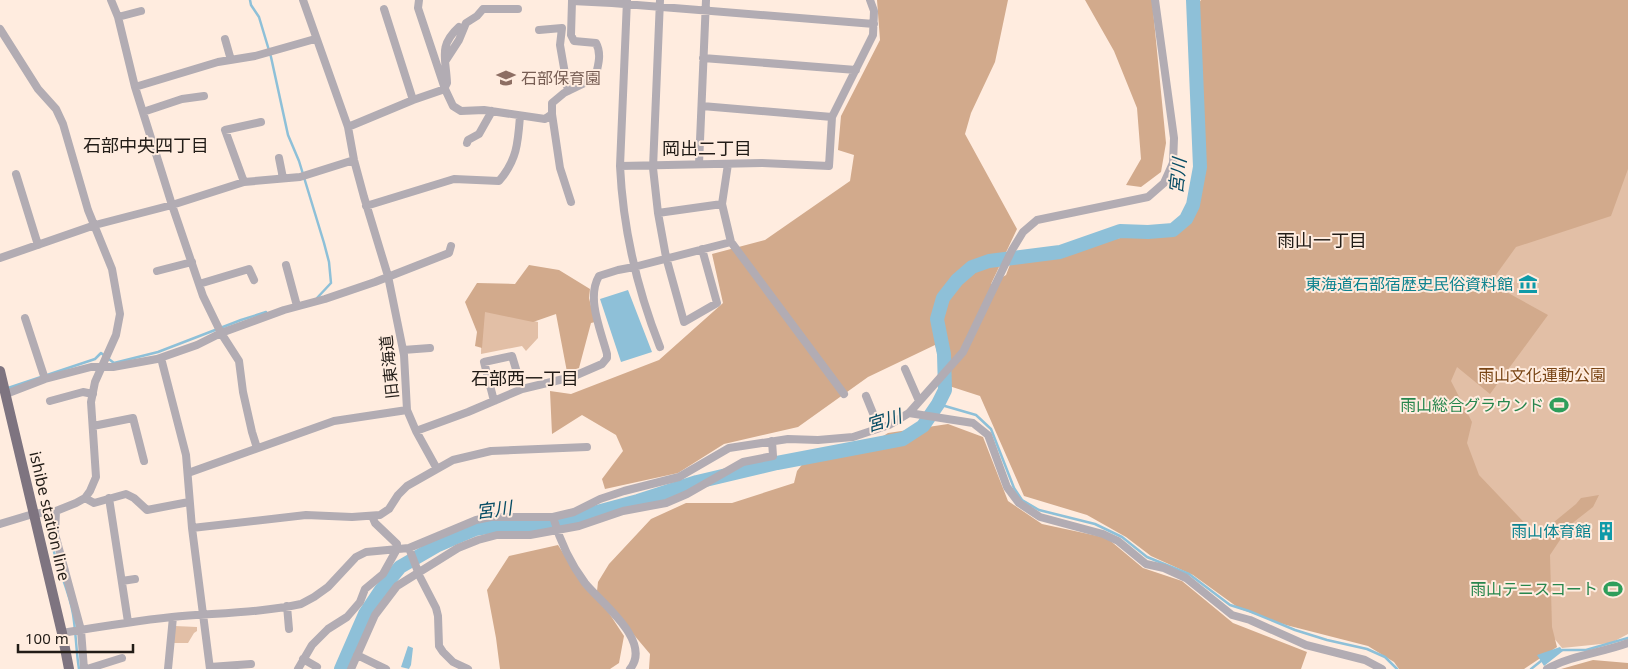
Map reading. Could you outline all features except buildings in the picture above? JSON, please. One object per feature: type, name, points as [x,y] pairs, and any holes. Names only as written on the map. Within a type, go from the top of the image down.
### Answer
[{"type":"main road","name":"ishibe station line","points":[[0,371],[62,632],[69,669]]},
{"type":"street","points":[[111,0],[118,18],[135,87],[199,284],[221,333],[239,361],[243,392],[257,448]]},
{"type":"street","name":"旧東海道","points":[[188,473],[334,421],[407,410],[403,350],[388,276],[366,206],[348,127],[315,39],[303,0]]},
{"type":"street","points":[[419,0],[418,8],[445,89],[453,106],[461,111],[484,110],[545,119],[552,114]]},
{"type":"street","points":[[699,164],[706,0]]},
{"type":"street","points":[[620,166],[762,163],[829,166],[832,117],[873,35],[874,11],[870,0]]},
{"type":"street","points":[[62,632],[128,622],[202,616],[301,604],[328,587],[356,557],[366,552],[397,549],[410,552],[476,520],[491,517],[553,517],[574,512],[600,499],[624,491],[679,477],[729,448],[772,443],[788,439],[818,440],[852,437],[889,425],[909,413],[963,352],[1012,250],[1023,232],[1037,220],[1148,197],[1164,183],[1173,163],[1174,138],[1155,0]]},
{"type":"street","points":[[570,202],[560,168],[552,103],[568,91],[595,78],[599,62],[599,48],[596,43],[574,41],[571,35],[572,1],[660,3],[706,10],[874,24]]},
{"type":"street","points":[[626,2],[620,166],[624,210],[634,267],[647,312],[660,347]]},
{"type":"street","points":[[660,3],[653,165],[658,213],[667,259],[684,322],[717,303],[702,249]]},
{"type":"street","points":[[384,9],[413,100]]},
{"type":"street","points":[[446,60],[459,40],[466,23],[484,9],[518,9]]},
{"type":"street","points":[[118,18],[141,11]]},
{"type":"street","points":[[445,89],[447,83],[444,52],[446,43],[459,28]]},
{"type":"street","points":[[539,30],[562,28],[560,45],[568,91]]},
{"type":"street","points":[[0,29],[38,89],[56,109],[63,124],[88,210],[112,269],[120,314],[116,335],[95,382],[91,402],[96,477],[85,498],[56,511],[34,514],[0,524]]},
{"type":"street","points":[[225,38],[231,60]]},
{"type":"street","points":[[135,87],[218,62],[255,56],[315,39]]},
{"type":"street","points":[[704,58],[856,70]]},
{"type":"street","points":[[348,127],[445,89]]},
{"type":"street","points":[[143,112],[182,99],[204,96]]},
{"type":"street","points":[[702,106],[832,117]]},
{"type":"street","points":[[467,143],[468,140],[479,134],[492,111]]},
{"type":"street","points":[[366,206],[454,179],[499,181],[508,170],[516,154],[520,116]]},
{"type":"street","points":[[244,182],[226,130],[261,122]]},
{"type":"street","points":[[278,158],[283,178]]},
{"type":"street","points":[[0,258],[95,226],[172,205],[244,182],[300,177],[354,160]]},
{"type":"street","points":[[728,164],[722,204],[730,242],[844,394]]},
{"type":"street","points":[[26,178],[17,178],[38,245]]},
{"type":"street","points":[[658,213],[722,204]]},
{"type":"street","points":[[416,431],[522,389],[572,377],[605,362],[607,354],[594,302],[596,282],[599,276],[608,272],[730,242]]},
{"type":"street","points":[[6,394],[46,379],[91,367],[101,368],[161,358],[197,345],[221,333],[297,306],[325,299],[449,253],[451,246]]},
{"type":"street","points":[[157,271],[192,262]]},
{"type":"street","points":[[286,265],[297,306]]},
{"type":"street","points":[[199,284],[249,269],[254,280]]},
{"type":"street","points":[[25,318],[46,379]]},
{"type":"street","points":[[403,350],[430,348]]},
{"type":"street","points":[[494,401],[484,362],[512,356],[522,389]]},
{"type":"street","points":[[161,358],[186,455],[189,502],[210,668],[251,664]]},
{"type":"street","points":[[906,369],[919,401]]},
{"type":"street","points":[[50,401],[83,392],[93,394]]},
{"type":"street","points":[[866,396],[879,428]]},
{"type":"street","points":[[407,410],[436,469]]},
{"type":"street","points":[[909,413],[973,423],[988,435],[1007,487],[1019,503],[1040,517],[1103,534],[1118,541],[1146,564],[1164,568],[1186,578],[1232,616],[1250,620],[1306,645],[1365,660],[1382,669]]},
{"type":"street","points":[[93,426],[133,418],[144,461]]},
{"type":"street","points":[[356,669],[375,615],[397,586],[418,570],[458,548],[497,535],[530,535],[580,526],[623,511],[666,503],[687,494],[743,462],[773,456],[772,443]]},
{"type":"street","points":[[192,528],[306,515],[352,517],[380,515],[389,509],[398,495],[407,486],[453,460],[492,451],[587,447]]},
{"type":"street","points":[[85,498],[94,503],[126,494],[134,498],[147,510],[189,502]]},
{"type":"street","points":[[109,498],[128,622]]},
{"type":"street","points":[[56,511],[55,534],[81,630],[85,669],[122,658]]},
{"type":"street","points":[[298,669],[312,646],[328,629],[347,617],[360,602],[365,589],[383,574],[397,549],[397,544],[375,523],[372,516]]},
{"type":"street","points":[[553,517],[571,561],[586,584],[617,616],[630,635],[636,651],[633,666],[630,669]]},
{"type":"street","points":[[410,552],[438,616],[439,646],[442,652],[453,662],[468,669]]},
{"type":"street","points":[[122,581],[135,578]]},
{"type":"street","points":[[287,606],[289,629]]},
{"type":"street","points":[[168,669],[173,617]]},
{"type":"street","points":[[1547,669],[1564,661],[1628,643]]},
{"type":"street","points":[[351,669],[359,656]]},
{"type":"street","points":[[359,656],[386,669]]},
{"type":"street","points":[[304,658],[317,667]]},
{"type":"green space","name":"雨山文化運動公園","points":[[1628,156],[1628,634],[1611,643],[1562,648],[1549,632],[1473,475],[1448,378],[1485,278],[1512,239]]},
{"type":"green space","points":[[482,308],[538,322],[538,338],[526,351],[522,346],[481,354]]},
{"type":"green space","points":[[175,626],[197,627],[197,631],[188,643],[174,643]]},
{"type":"shaded area","points":[[877,0],[1008,0],[995,62],[971,113],[965,134],[1017,229],[991,284],[1006,275],[1011,262],[1120,238],[1157,238],[1188,222],[1197,204],[1194,158],[1196,7],[1201,0],[1628,0],[1628,169],[1611,216],[1516,247],[1490,283],[1548,315],[1490,394],[1457,367],[1451,381],[1472,422],[1467,443],[1479,475],[1537,536],[1581,498],[1599,495],[1593,507],[1570,525],[1550,555],[1552,627],[1557,647],[1524,669],[1399,669],[1394,662],[1368,646],[1286,625],[1240,609],[1193,575],[1151,556],[1126,537],[1087,515],[1024,496],[980,396],[946,385],[935,345],[868,377],[798,427],[724,444],[678,473],[605,489],[602,479],[623,451],[616,435],[582,415],[552,434],[550,391],[571,394],[659,360],[723,303],[712,254],[765,240],[850,181],[854,155],[838,150],[841,116],[880,40]]},
{"type":"shaded area","points":[[1085,0],[1152,0],[1166,143],[1161,172],[1141,187],[1126,185],[1141,159],[1137,108],[1114,51]]},
{"type":"shaded area","points":[[529,265],[559,270],[590,289],[589,298],[595,322],[591,323],[579,368],[567,372],[556,314],[533,322],[485,312],[482,348],[475,346],[477,332],[465,302],[477,283],[515,284]]},
{"type":"shaded area","points":[[948,424],[983,437],[1008,501],[1042,524],[1107,538],[1143,568],[1182,581],[1233,623],[1307,652],[1301,669],[649,669],[650,654],[597,591],[598,582],[609,564],[651,519],[686,503],[732,503],[794,483],[797,471],[804,462],[857,452],[888,433]]},
{"type":"shaded area","points":[[558,545],[586,589],[607,610],[624,636],[619,663],[610,669],[500,669],[487,590],[509,556]]},
{"type":"shaded area","points":[[1593,660],[1628,663],[1628,669],[1561,669]]},
{"type":"water","points":[[628,290],[652,352],[621,362],[600,299]]},
{"type":"water","points":[[408,646],[413,648],[409,669],[401,667]]},
{"type":"water","points":[[1560,647],[1563,651],[1544,666],[1537,655]]},
{"type":"waterway","points":[[250,0],[259,17],[271,57],[288,135],[299,161],[329,262],[331,283],[317,298]]},
{"type":"waterway","name":"宮川","points":[[341,669],[365,614],[381,590],[400,567],[438,545],[475,529],[493,526],[538,525],[560,522],[638,501],[697,482],[777,463],[903,439],[923,426],[945,390],[944,354],[937,319],[943,298],[957,280],[972,267],[989,261],[1060,252],[1120,231],[1148,232],[1173,230],[1186,219],[1193,205],[1200,167],[1193,0]]},
{"type":"waterway","points":[[8,388],[95,359],[101,353],[114,363],[158,352],[266,312]]},
{"type":"waterway","points":[[938,404],[976,415],[991,429],[1014,488],[1022,500],[1039,510],[1095,524],[1122,537],[1147,557],[1189,574],[1230,605],[1295,630],[1327,640],[1367,649],[1385,657],[1397,669]]},
{"type":"waterway","points":[[51,519],[52,543],[73,614],[79,669]]},
{"type":"waterway","points":[[1562,650],[1586,650],[1628,638]]},
{"type":"waterway","points":[[1531,669],[1541,661]]},
{"type":"place","name":"石部保育園","points":[[506,78]]},
{"type":"place","name":"東海道石部宿歴史民俗資料館","points":[[1528,284]]},
{"type":"place","name":"雨山総合グラウンド","points":[[1559,405]]},
{"type":"place","name":"雨山体育館","points":[[1606,531]]},
{"type":"place","name":"雨山テニスコート","points":[[1613,589]]},
{"type":"district","name":"石部中央四丁目","points":[[146,146]]},
{"type":"district","name":"岡出二丁目","points":[[707,149]]},
{"type":"district","name":"雨山一丁目","points":[[1322,241]]},
{"type":"district","name":"石部西一丁目","points":[[525,379]]}]
